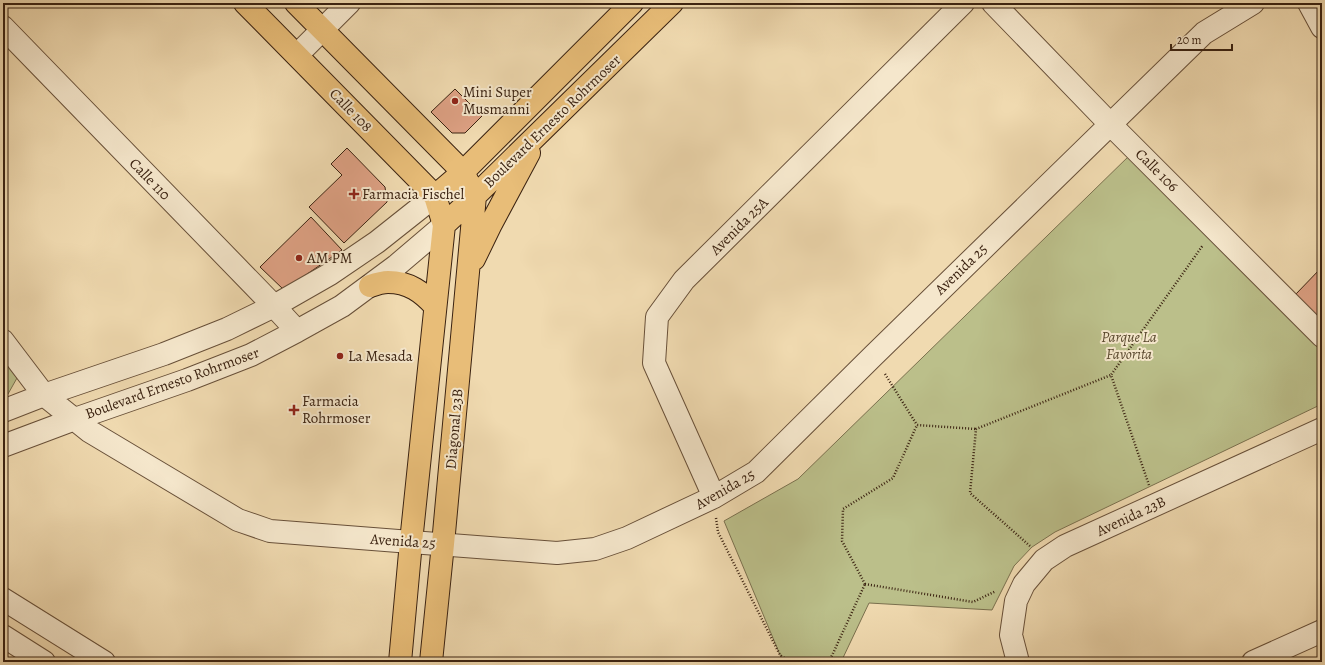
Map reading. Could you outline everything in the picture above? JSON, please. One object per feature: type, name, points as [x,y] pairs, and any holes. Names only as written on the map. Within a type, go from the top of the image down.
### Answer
[{"type":"main road","name":"Calle 108","points":[[245,3],[435,196],[444,225]]},
{"type":"main road","points":[[296,3],[464,172],[475,196]]},
{"type":"main road","name":"Boulevard Ernesto Rohrmoser","points":[[435,196],[464,172],[632,3]]},
{"type":"main road","name":"Boulevard Ernesto Rohrmoser","points":[[444,225],[672,3]]},
{"type":"main road","points":[[468,273],[498,210],[543,129]]},
{"type":"main road","name":"Diagonal 23B","points":[[431,662],[475,196]]},
{"type":"main road","name":"Diagonal 23B","points":[[400,662],[444,225]]},
{"type":"main road","points":[[370,286],[388,282],[406,284],[422,293],[435,306]]},
{"type":"street","points":[[297,55],[349,3]]},
{"type":"street","name":"Avenida 25A","points":[[714,498],[654,363],[657,318],[684,280],[963,3]]},
{"type":"street","name":"Calle 106","points":[[993,3],[1110,124],[1322,336]]},
{"type":"street","name":"Avenida 25","points":[[3,341],[44,395],[89,431],[238,520],[270,531],[557,553],[595,549],[627,538],[714,498],[756,472],[1204,33],[1253,3]]},
{"type":"street","points":[[1309,3],[1322,27]]},
{"type":"street","name":"Calle 110","points":[[3,27],[297,331]]},
{"type":"street","name":"Boulevard Ernesto Rohrmoser","points":[[3,411],[178,348],[227,329],[274,306],[330,274],[360,254],[435,196]]},
{"type":"street","name":"Boulevard Ernesto Rohrmoser","points":[[3,446],[187,380],[250,355],[342,306],[396,266],[444,225]]},
{"type":"street","name":"Avenida 23B","points":[[1018,662],[1011,636],[1016,601],[1024,584],[1044,560],[1065,546],[1322,429]]},
{"type":"street","points":[[4,603],[104,662]]},
{"type":"street","points":[[1253,662],[1322,631]]},
{"type":"street","points":[[3,636],[44,662]]},
{"type":"path","points":[[916,425],[976,429],[1111,375],[1214,228]]},
{"type":"path","points":[[873,356],[916,425]]},
{"type":"path","points":[[1111,375],[1156,505]]},
{"type":"path","points":[[865,584],[842,541],[843,509],[893,478],[916,425]]},
{"type":"path","points":[[976,429],[970,493],[1044,560]]},
{"type":"path","points":[[714,498],[718,532],[780,655],[790,662]]},
{"type":"path","points":[[865,584],[973,602],[1002,588],[1024,584]]},
{"type":"path","points":[[829,662],[865,584]]},
{"type":"green space","name":"Parque La Favorita","points":[[1131,154],[1322,348],[1322,404],[1055,532],[1032,547],[1014,566],[992,610],[869,603],[841,662],[783,662],[724,521],[798,479]]},
{"type":"green space","points":[[3,359],[17,378],[8,394],[3,396]]},
{"type":"building","name":"Mini Super Musmanni","points":[[455,89],[482,116],[465,133],[452,133],[431,112]]},
{"type":"building","name":"Farmacia Fischel","points":[[347,148],[385,187],[387,202],[344,243],[309,207],[342,175],[331,164]]},
{"type":"building","name":"AM PM","points":[[311,217],[342,250],[284,290],[260,267]]},
{"type":"building","points":[[1322,267],[1322,316],[1319,319],[1295,295]]},
{"type":"place","name":"Mini Super Musmanni","points":[[455,101]]},
{"type":"place","name":"Farmacia Fischel","points":[[354,194]]},
{"type":"place","name":"AM PM","points":[[299,258]]},
{"type":"place","name":"La Mesada","points":[[340,356]]},
{"type":"place","name":"Farmacia Rohrmoser","points":[[294,410]]}]
